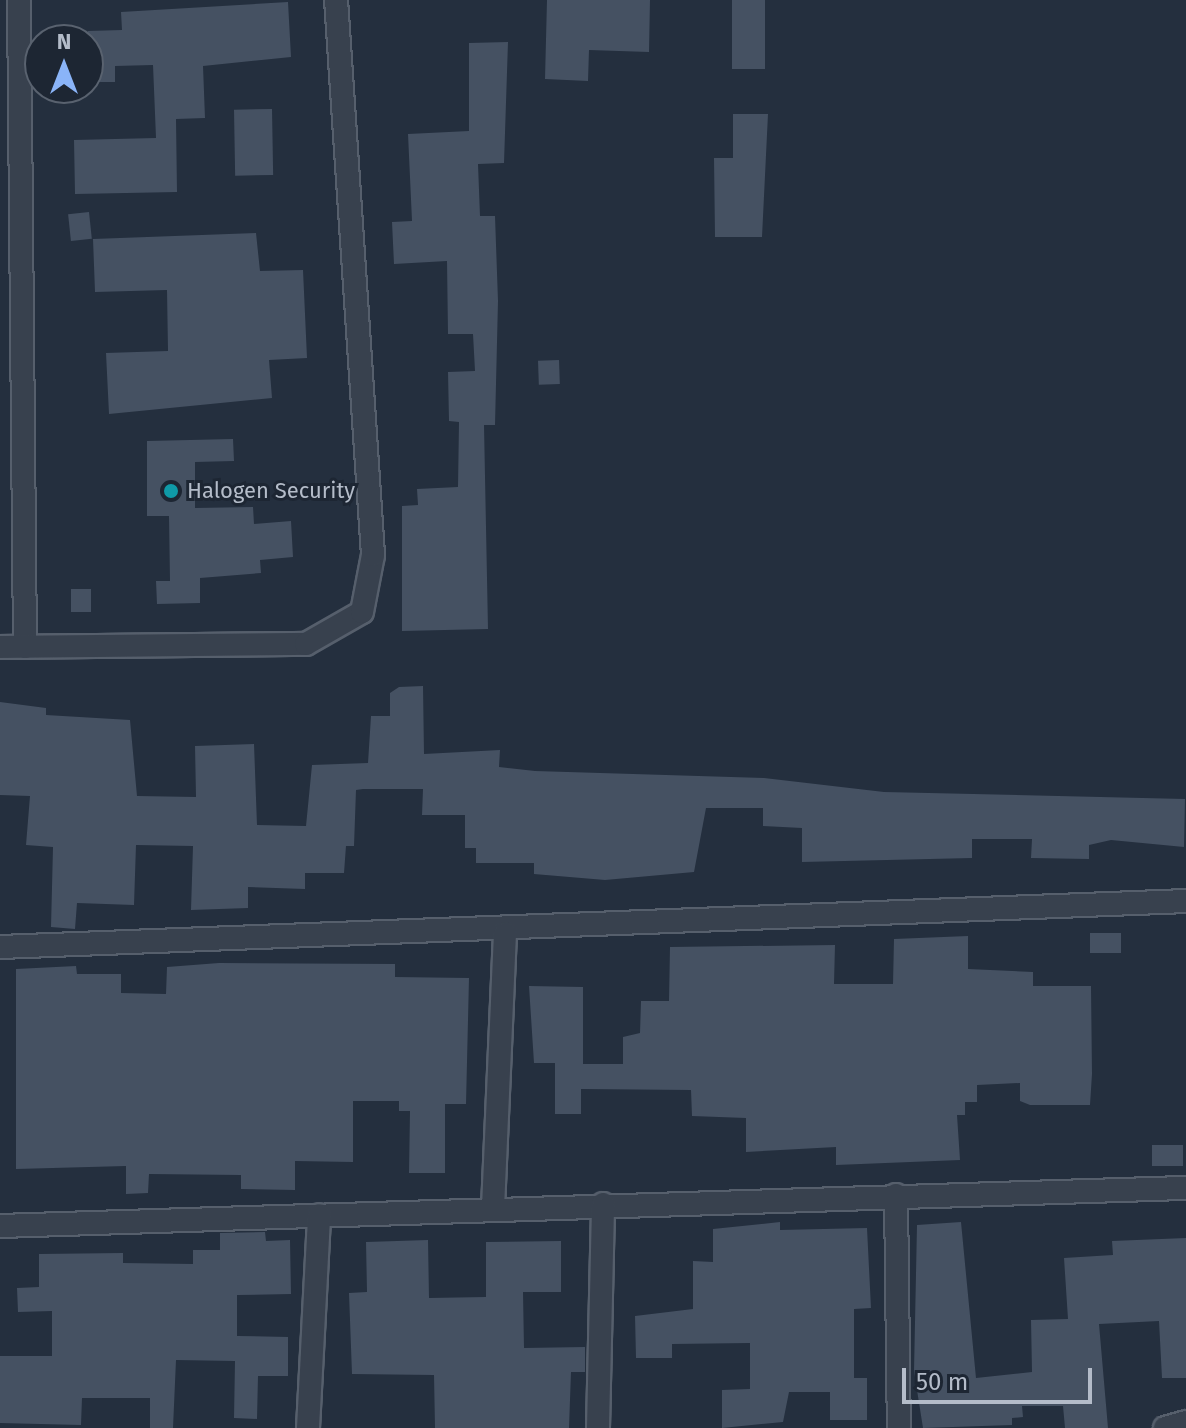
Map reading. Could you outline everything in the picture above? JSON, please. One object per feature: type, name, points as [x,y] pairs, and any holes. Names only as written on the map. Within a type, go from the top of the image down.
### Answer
[{"type":"street","points":[[19,0],[25,647]]},
{"type":"street","points":[[0,647],[306,644],[362,612],[373,555],[336,0]]},
{"type":"street","points":[[0,947],[505,933],[922,908],[1186,901]]},
{"type":"street","points":[[493,1208],[505,933]]},
{"type":"street","points":[[0,1226],[603,1204],[1186,1188]]},
{"type":"street","points":[[896,1195],[899,1428]]},
{"type":"street","points":[[598,1428],[603,1204]]},
{"type":"street","points":[[308,1428],[319,1215]]},
{"type":"street","points":[[1165,1428],[1186,1422]]},
{"type":"building","points":[[547,0],[650,0],[649,52],[589,50],[588,81],[545,79]]},
{"type":"building","points":[[732,0],[765,0],[765,69],[732,69]]},
{"type":"building","points":[[288,2],[291,57],[203,66],[205,118],[176,119],[177,192],[75,194],[74,140],[156,138],[153,65],[115,66],[115,82],[104,82],[104,31],[122,30],[121,12]]},
{"type":"building","points":[[508,42],[504,163],[478,164],[480,216],[495,216],[498,301],[495,425],[484,425],[488,629],[402,631],[402,506],[418,505],[417,489],[458,487],[459,422],[449,421],[448,372],[475,371],[473,334],[448,334],[447,261],[394,264],[392,222],[412,221],[408,134],[469,131],[469,43]]},
{"type":"building","points":[[272,109],[273,175],[235,176],[234,110]]},
{"type":"building","points":[[733,114],[768,114],[762,237],[715,237],[714,158],[733,158]]},
{"type":"building","points":[[89,212],[92,239],[71,241],[68,214]]},
{"type":"building","points":[[256,233],[260,271],[303,270],[307,358],[269,360],[272,398],[109,414],[106,353],[168,351],[167,290],[95,292],[93,239]]},
{"type":"building","points":[[559,360],[560,384],[539,385],[538,361]]},
{"type":"building","points":[[233,439],[234,461],[195,462],[195,508],[253,507],[254,524],[291,521],[293,557],[260,560],[261,573],[200,578],[200,603],[157,604],[156,581],[170,581],[169,516],[147,516],[147,441]]},
{"type":"building","points":[[71,589],[91,589],[91,612],[71,612]]},
{"type":"building","points":[[423,686],[424,754],[500,750],[499,767],[535,771],[764,778],[884,792],[1185,799],[1184,847],[1111,840],[1089,845],[1089,859],[1031,858],[1032,839],[972,839],[972,858],[802,862],[802,828],[763,826],[763,808],[706,808],[694,872],[605,880],[534,874],[534,863],[476,863],[476,848],[465,848],[465,815],[422,815],[423,789],[363,789],[356,790],[354,846],[346,846],[344,873],[305,873],[305,889],[248,887],[248,908],[191,910],[193,846],[136,845],[134,905],[77,903],[75,929],[51,927],[53,847],[26,845],[30,796],[0,795],[0,702],[46,708],[46,715],[130,720],[137,796],[196,797],[195,746],[254,744],[257,825],[306,826],[312,765],[368,763],[371,716],[390,716],[390,693],[399,687]]},
{"type":"building","points":[[1090,933],[1121,933],[1121,953],[1090,953]]},
{"type":"building","points":[[968,936],[968,969],[1033,972],[1033,986],[1091,986],[1092,1074],[1090,1105],[1030,1105],[1020,1101],[1020,1083],[977,1085],[977,1102],[965,1102],[965,1115],[957,1115],[960,1160],[836,1165],[836,1147],[746,1152],[746,1118],[692,1116],[691,1090],[581,1089],[581,1114],[555,1114],[555,1063],[534,1063],[529,986],[583,987],[583,1064],[623,1064],[623,1037],[640,1033],[641,1001],[669,1001],[670,947],[835,945],[834,984],[893,984],[894,939]]},
{"type":"building","points":[[219,963],[395,964],[395,977],[469,978],[466,1104],[445,1104],[445,1173],[409,1173],[410,1111],[399,1111],[399,1101],[353,1101],[353,1162],[295,1161],[295,1190],[241,1189],[241,1175],[149,1174],[148,1193],[126,1194],[126,1166],[16,1169],[16,969],[76,966],[77,974],[121,974],[121,993],[166,994],[167,967]]},
{"type":"building","points":[[1152,1145],[1183,1145],[1183,1166],[1152,1166]]},
{"type":"building","points":[[780,1222],[780,1230],[867,1228],[871,1308],[854,1309],[854,1378],[867,1378],[867,1420],[830,1420],[830,1392],[789,1392],[783,1422],[722,1428],[722,1390],[750,1389],[750,1343],[672,1344],[672,1358],[636,1358],[635,1316],[693,1309],[693,1261],[713,1262],[713,1229]]},
{"type":"building","points":[[961,1222],[976,1378],[1032,1372],[1031,1320],[1068,1319],[1064,1258],[1113,1255],[1112,1241],[1186,1238],[1186,1378],[1162,1378],[1159,1321],[1099,1324],[1108,1428],[1065,1428],[1063,1406],[1022,1406],[1023,1417],[1012,1418],[1012,1425],[923,1428],[914,1371],[917,1225]]},
{"type":"building","points":[[265,1232],[266,1241],[290,1240],[291,1294],[237,1295],[237,1336],[288,1337],[288,1376],[258,1376],[257,1419],[234,1418],[235,1361],[176,1360],[173,1428],[150,1428],[150,1398],[82,1398],[81,1425],[0,1423],[0,1356],[52,1356],[52,1311],[18,1312],[17,1288],[39,1287],[39,1254],[123,1253],[123,1263],[193,1264],[193,1250],[220,1250],[220,1233]]},
{"type":"building","points":[[428,1240],[429,1298],[486,1297],[486,1242],[561,1241],[561,1292],[523,1292],[524,1348],[585,1347],[585,1372],[571,1372],[569,1428],[435,1428],[434,1375],[352,1374],[349,1293],[367,1292],[366,1242]]},
{"type":"place","name":"Halogen Security","points":[[171,491]]}]
